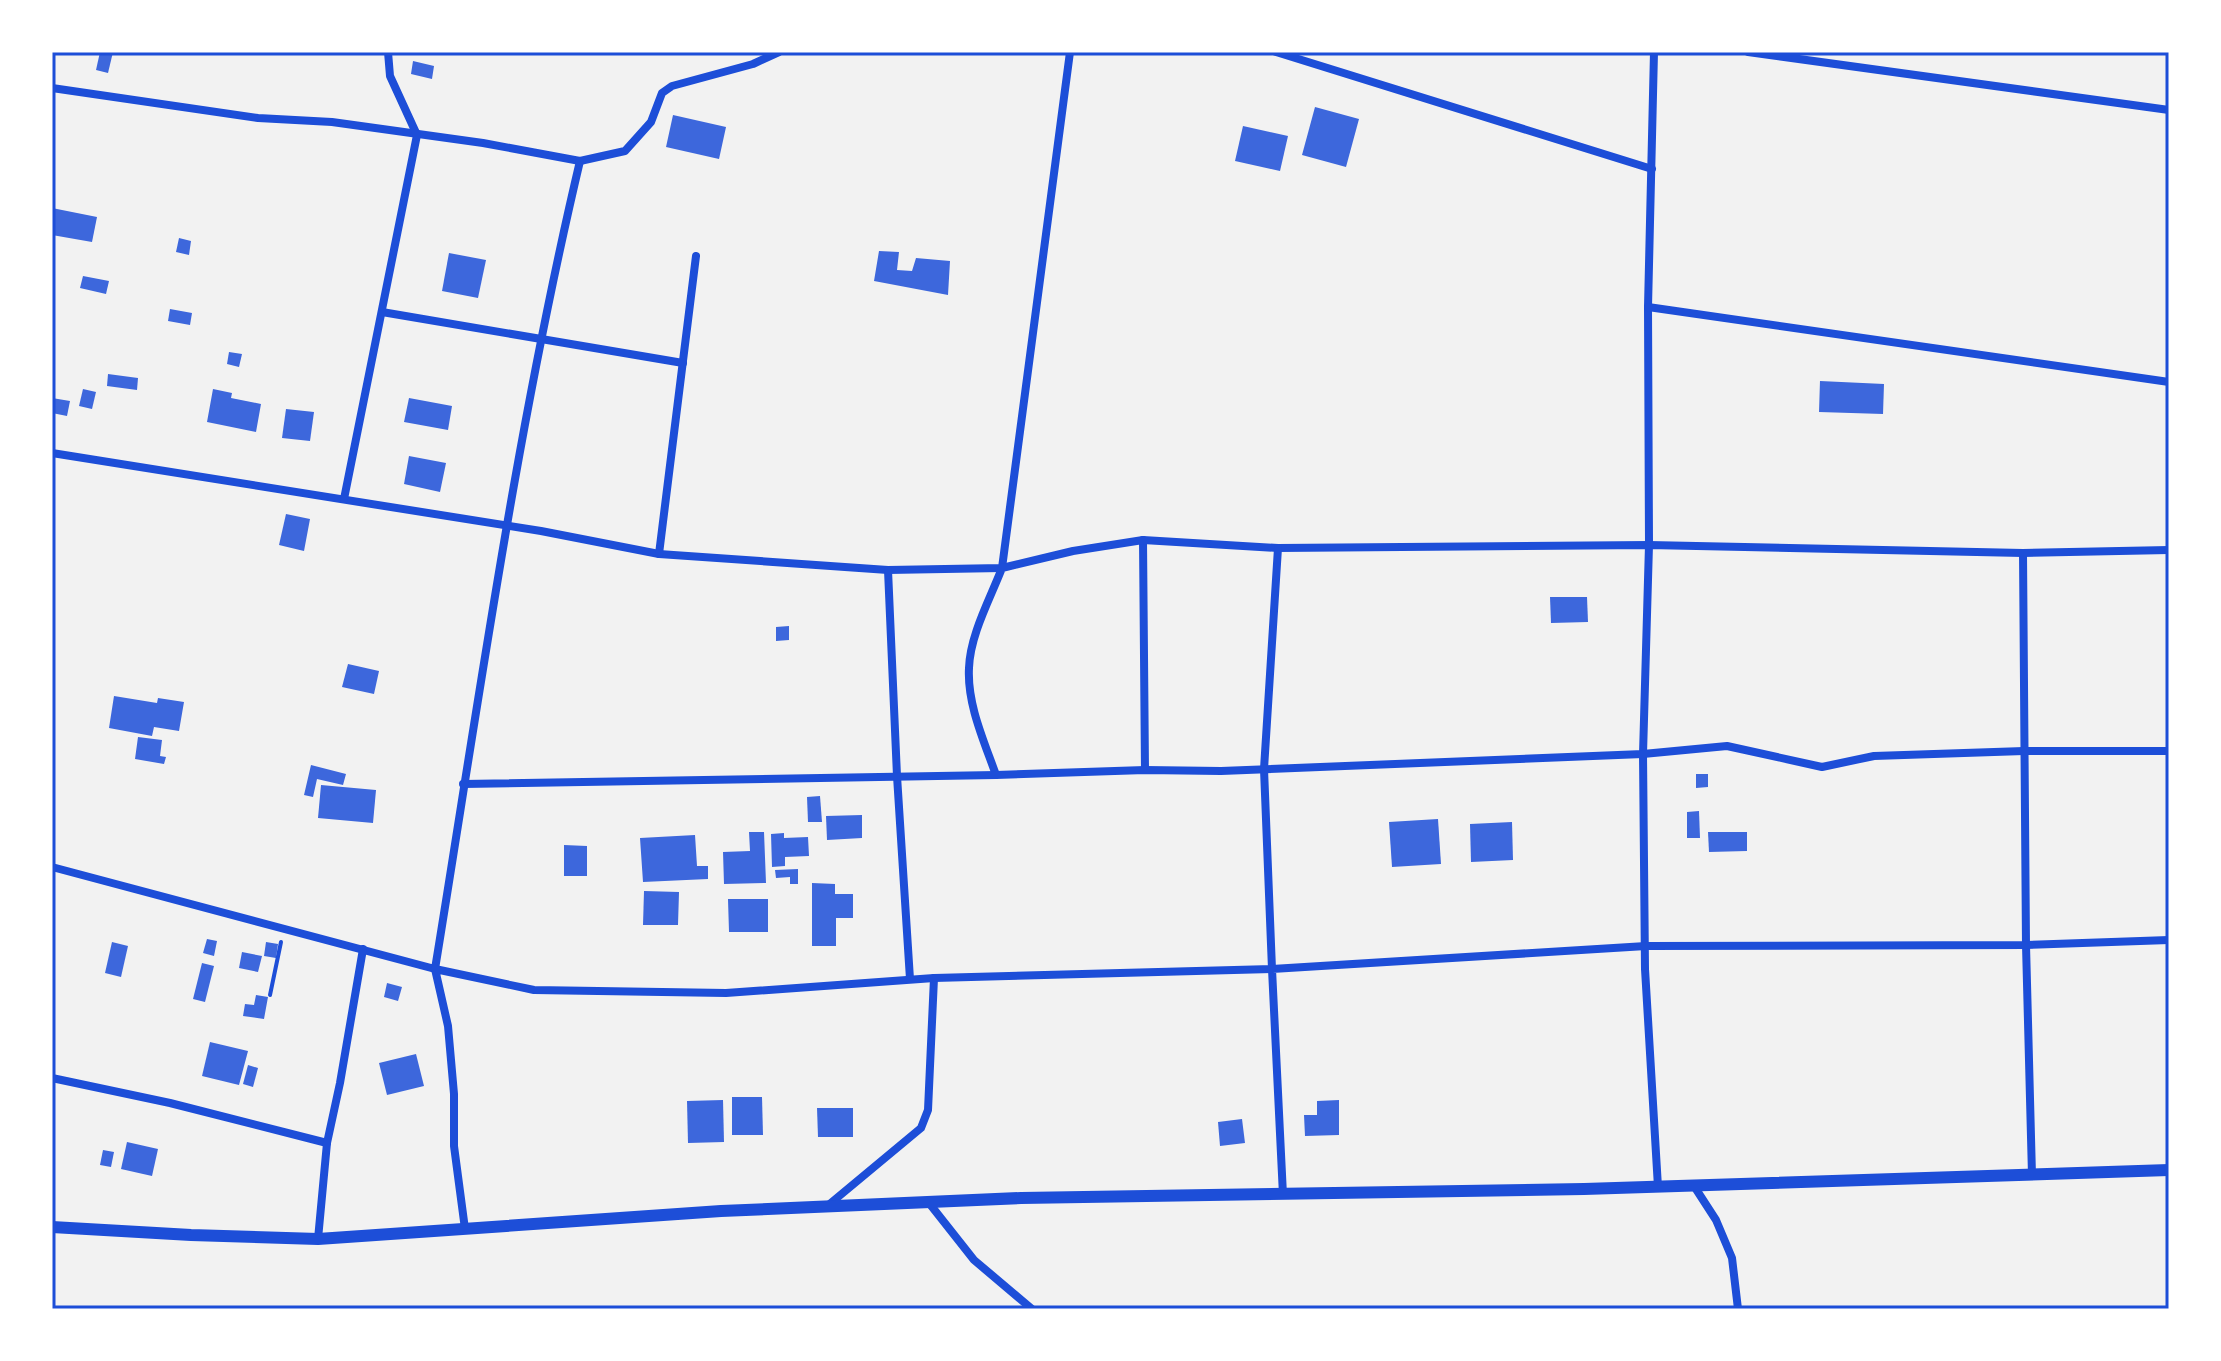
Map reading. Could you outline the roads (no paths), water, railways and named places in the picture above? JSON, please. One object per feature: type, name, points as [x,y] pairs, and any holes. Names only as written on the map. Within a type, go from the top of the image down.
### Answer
[{"type":"street","points":[[344,499],[417,135],[390,76],[388,52]]},
{"type":"street","points":[[52,88],[258,118],[332,122],[483,143],[580,161],[625,151],[651,122],[662,93],[672,86],[753,64],[779,52]]},
{"type":"street","points":[[996,775],[970,691],[969,666],[1002,568],[1070,52]]},
{"type":"street","points":[[1276,52],[1652,169]]},
{"type":"street","points":[[1654,52],[1648,307],[1649,545],[1643,754],[1650,1079],[1658,1187]]},
{"type":"street","points":[[1748,52],[2169,110]]},
{"type":"street","points":[[465,1229],[454,1146],[454,1094],[448,1026],[435,969],[507,526],[558,251],[580,161]]},
{"type":"street","points":[[659,554],[696,256]]},
{"type":"street","points":[[1648,307],[2169,382]]},
{"type":"street","points":[[382,312],[683,363]]},
{"type":"street","points":[[52,453],[507,526],[659,554],[888,570],[1002,568],[1073,551],[1143,540],[1278,548],[1649,545],[2023,553],[2169,550]]},
{"type":"street","points":[[1143,540],[1145,770]]},
{"type":"street","points":[[1278,548],[1264,769],[1283,1195]]},
{"type":"street","points":[[2023,553],[2026,945],[2032,1175]]},
{"type":"street","points":[[888,570],[910,979]]},
{"type":"street","points":[[463,784],[1264,769],[1643,754],[1727,746],[1822,767],[1874,756],[2024,751],[2169,751]]},
{"type":"street","points":[[52,867],[435,969],[534,990],[726,993],[910,979],[1272,969],[1646,946],[2026,945],[2169,940]]},
{"type":"street","points":[[318,1239],[327,1143],[363,949]]},
{"type":"street","points":[[825,1207],[921,1128],[928,1110],[934,978]]},
{"type":"street","points":[[52,1078],[170,1103],[327,1143]]},
{"type":"street","points":[[55,1230],[318,1239],[721,1211],[1021,1198],[1658,1187],[2169,1170]]},
{"type":"street","points":[[1694,1186],[1716,1220],[1732,1258],[1738,1309]]},
{"type":"street","points":[[929,1203],[974,1260],[1032,1309]]}]
